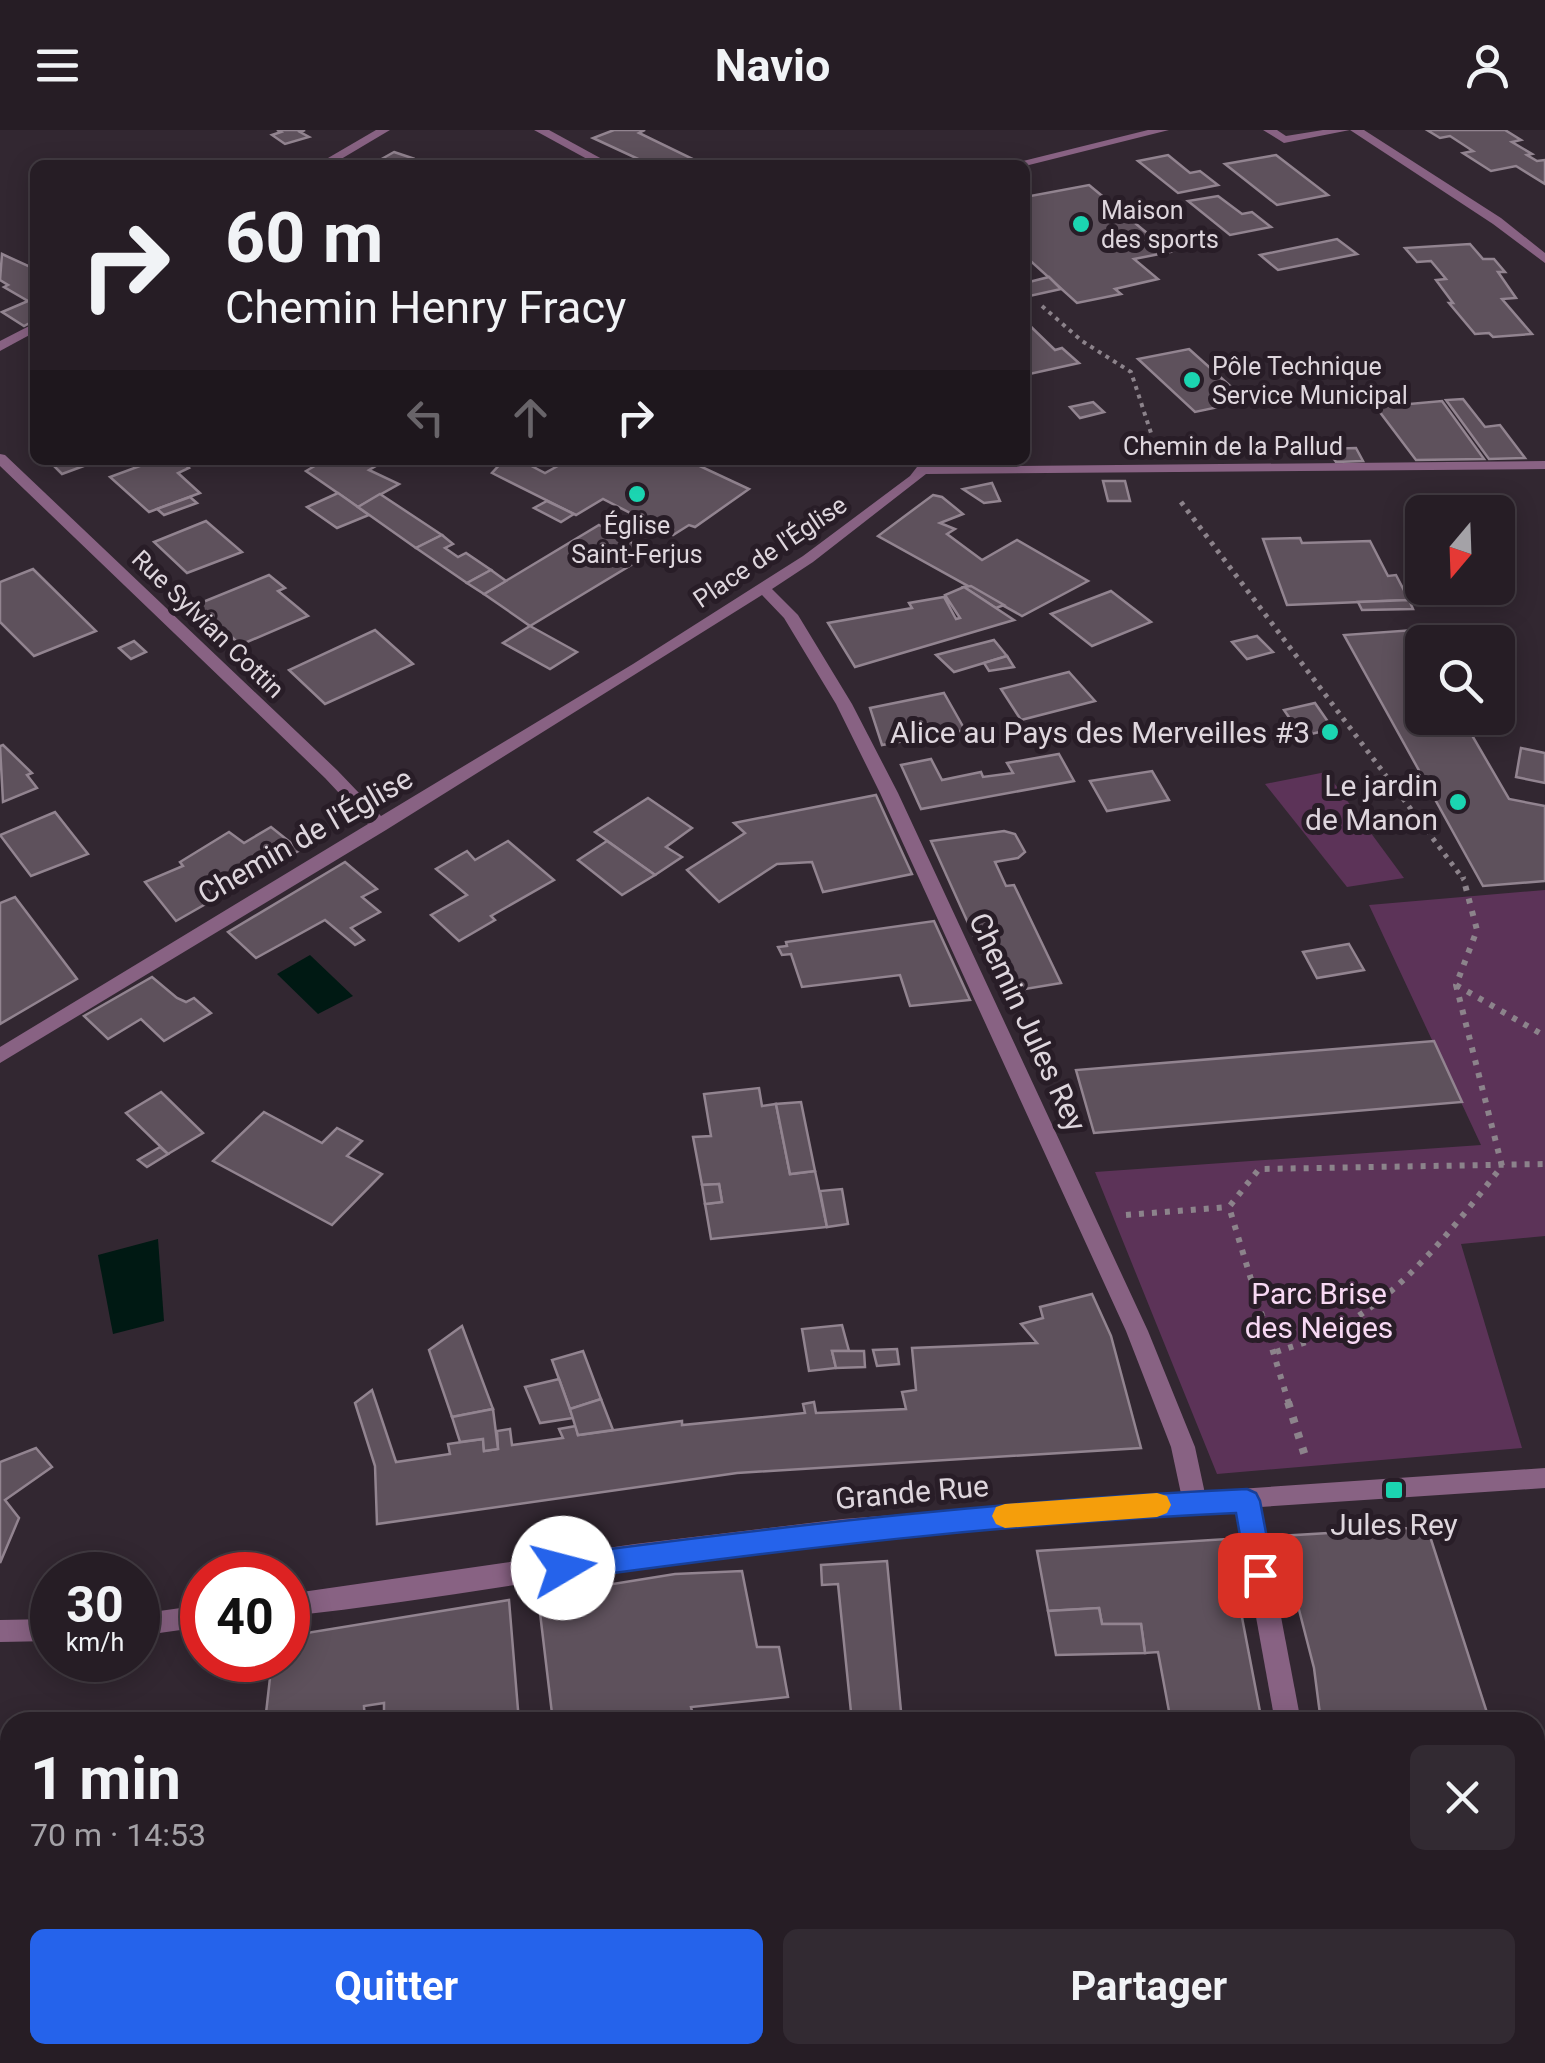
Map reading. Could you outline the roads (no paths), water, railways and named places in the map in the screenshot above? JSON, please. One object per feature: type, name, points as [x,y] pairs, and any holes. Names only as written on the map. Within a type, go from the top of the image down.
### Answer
[{"type":"street","points":[[331,160],[384,130]]},
{"type":"street","points":[[540,130],[597,160]]},
{"type":"street","points":[[1030,161],[1163,130]]},
{"type":"street","points":[[1269,130],[1284,140],[1344,130]]},
{"type":"street","points":[[1356,130],[1496,221],[1545,258]]},
{"type":"street","points":[[0,347],[30,330]]},
{"type":"street","name":"Rue Sylvian Cottin","points":[[0,458],[380,826]]},
{"type":"street","name":"Chemin de la Pallud","points":[[921,465],[1545,465]]},
{"type":"street","name":"Place de l'Église","points":[[639,667],[861,521],[921,465]]},
{"type":"street","name":"Chemin Jules Rey","points":[[763,588],[790,615],[844,704],[1085,1218],[1183,1447],[1196,1503]]},
{"type":"street","name":"Chemin de l'Église","points":[[0,1056],[639,667]]},
{"type":"street","name":"Grande Rue","points":[[310,1602],[838,1530],[1108,1507],[1247,1501],[1545,1478]]},
{"type":"street","points":[[1247,1501],[1286,1712]]},
{"type":"street","points":[[0,1631],[30,1630]]},
{"type":"place","name":"Maison des sports","points":[[1081,224]]},
{"type":"place","name":"Pôle Technique Service Municipal","points":[[1192,380]]},
{"type":"place","name":"Église Saint-Ferjus","points":[[637,494]]},
{"type":"place","name":"Alice au Pays des Merveilles #3","points":[[1330,732]]},
{"type":"place","name":"Le jardin de Manon","points":[[1458,802]]},
{"type":"place","name":"Jules Rey","points":[[1394,1490]]},
{"type":"park label","name":"Parc Brise des Neiges","points":[[1319,1310]]}]
